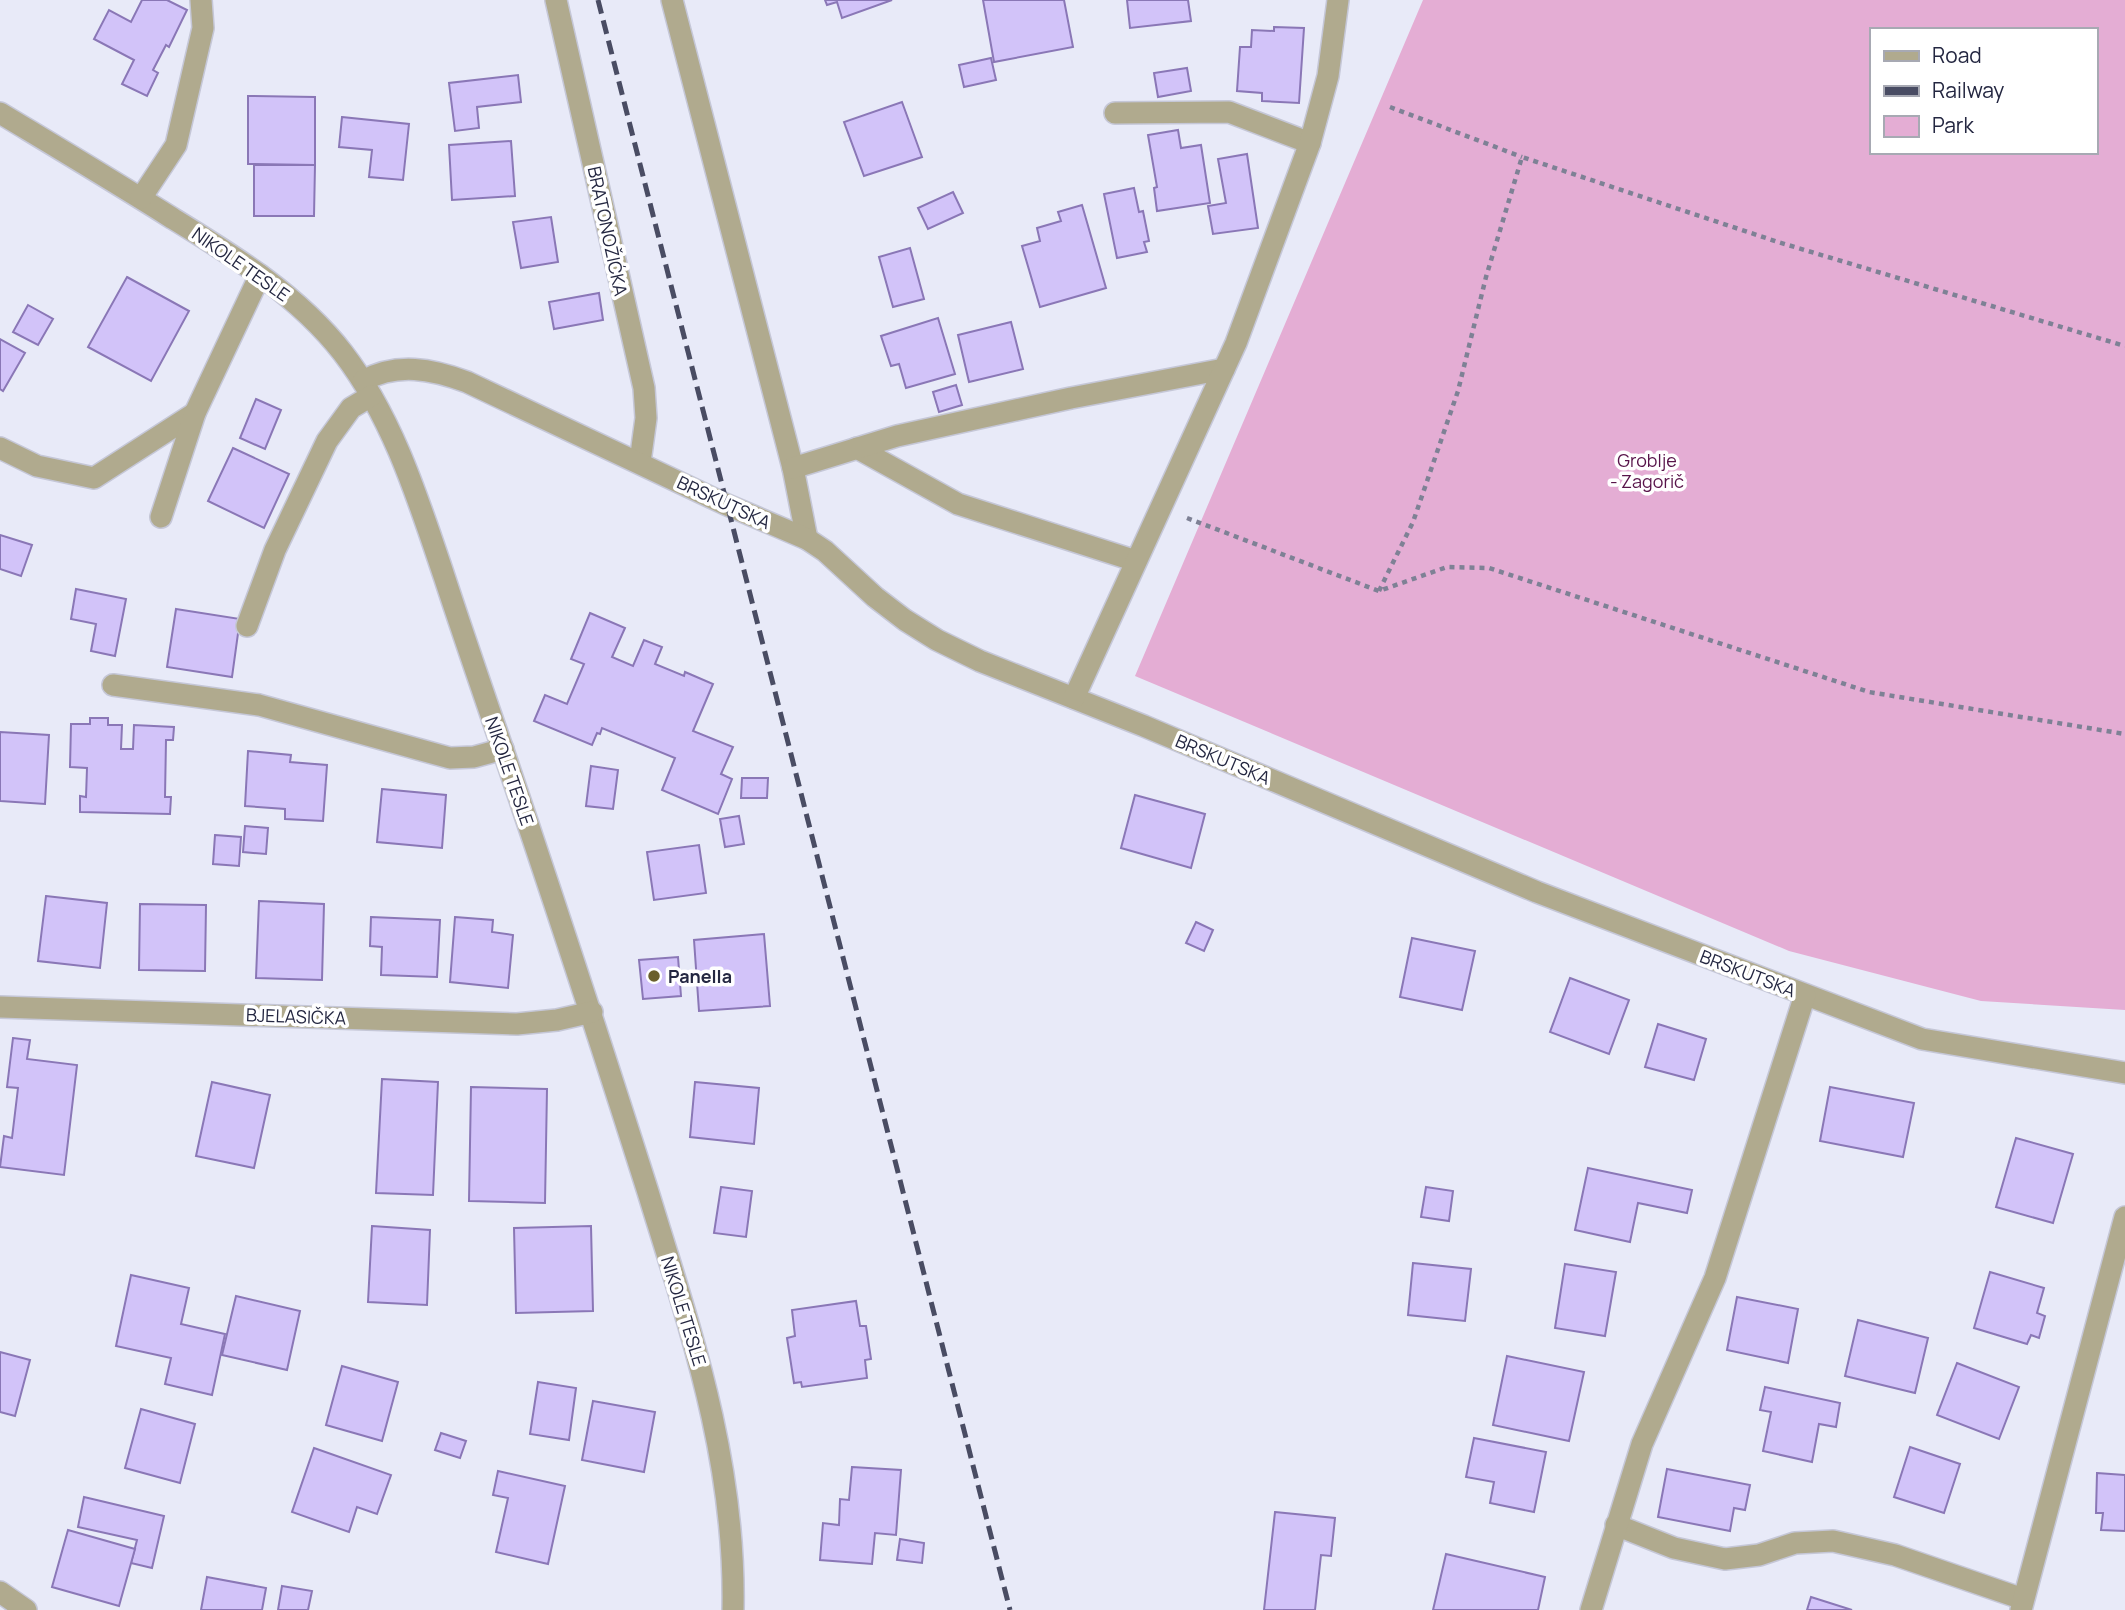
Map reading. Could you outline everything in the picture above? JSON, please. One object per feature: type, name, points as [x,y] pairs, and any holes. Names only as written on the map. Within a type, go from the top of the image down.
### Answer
[{"type":"street","points":[[141,198],[176,145],[203,28],[201,0]]},
{"type":"street","name":"BRATONOŽIĆKA","points":[[555,0],[644,388],[646,418],[640,462]]},
{"type":"street","points":[[672,0],[793,468],[807,539]]},
{"type":"street","points":[[1074,698],[1236,343],[1310,143],[1328,76],[1338,0]]},
{"type":"street","name":"NIKOLE TESLE","points":[[0,113],[224,250],[295,303],[318,325],[367,388],[393,438],[424,517],[592,1012],[707,1386],[729,1502],[734,1560],[733,1610]]},
{"type":"street","points":[[1115,113],[1229,113],[1310,143]]},
{"type":"street","points":[[161,517],[195,413],[260,275]]},
{"type":"street","name":"BRSKUTSKA","points":[[367,388],[379,374],[403,369],[440,372],[467,382],[725,504],[807,539],[825,551],[875,597],[937,640],[980,662],[1328,802],[1537,892],[1922,1039],[2125,1073]]},
{"type":"street","points":[[793,468],[897,436],[1071,398],[1224,369]]},
{"type":"street","points":[[247,626],[275,550],[327,440],[367,388]]},
{"type":"street","points":[[0,448],[37,466],[94,478],[195,413]]},
{"type":"street","points":[[857,448],[958,504],[1136,561]]},
{"type":"street","points":[[113,685],[259,705],[450,758],[474,757],[502,749]]},
{"type":"street","points":[[1591,1610],[1642,1444],[1715,1278],[1805,995]]},
{"type":"street","name":"BJELASIČKA","points":[[0,1007],[517,1024],[557,1020],[592,1012]]},
{"type":"street","points":[[1616,1525],[1674,1548],[1725,1559],[1759,1555],[1795,1543],[1833,1541],[1895,1555],[2022,1604],[2125,1217]]},
{"type":"street","points":[[0,1592],[26,1610]]},
{"type":"path","points":[[1390,107],[1522,157],[1779,242],[2125,346]]},
{"type":"path","points":[[1379,591],[1413,522],[1458,391],[1486,277],[1522,157]]},
{"type":"path","points":[[1187,518],[1379,591],[1447,567],[1489,568],[1869,692],[2125,734]]},
{"type":"green space","name":"Groblje - Zagorič","points":[[1423,0],[2125,0],[2125,1010],[1981,1001],[1789,951],[1135,676]]},
{"type":"building","points":[[142,0],[167,0],[187,10],[169,47],[166,45],[153,70],[158,73],[147,96],[122,84],[134,60],[94,39],[109,10],[131,22]]},
{"type":"building","points":[[825,0],[892,0],[842,18],[837,2],[827,5]]},
{"type":"building","points":[[983,0],[1064,0],[1073,47],[994,62]]},
{"type":"building","points":[[1127,0],[1188,0],[1191,21],[1130,28]]},
{"type":"building","points":[[1274,27],[1304,28],[1299,103],[1262,101],[1262,93],[1237,91],[1240,47],[1251,47],[1252,30],[1274,31]]},
{"type":"building","points":[[991,58],[996,80],[964,87],[959,65]]},
{"type":"building","points":[[1187,68],[1191,91],[1158,97],[1154,73]]},
{"type":"building","points":[[518,75],[521,102],[477,107],[479,128],[455,131],[449,83]]},
{"type":"building","points":[[248,96],[315,97],[315,165],[248,164]]},
{"type":"building","points":[[902,102],[922,157],[864,176],[844,122]]},
{"type":"building","points":[[342,117],[409,124],[403,180],[369,177],[372,150],[339,147]]},
{"type":"building","points":[[1178,130],[1181,148],[1201,145],[1210,203],[1157,211],[1154,188],[1157,187],[1148,135]]},
{"type":"building","points":[[511,141],[515,196],[452,200],[449,145]]},
{"type":"building","points":[[1247,154],[1258,228],[1213,234],[1208,206],[1226,203],[1218,159]]},
{"type":"building","points":[[254,165],[315,165],[314,216],[254,216]]},
{"type":"building","points":[[1134,188],[1139,212],[1143,211],[1149,241],[1144,242],[1147,252],[1117,258],[1104,194]]},
{"type":"building","points":[[953,192],[963,213],[928,229],[918,208]]},
{"type":"building","points":[[1082,205],[1106,288],[1040,307],[1022,246],[1040,241],[1037,228],[1061,221],[1058,212]]},
{"type":"building","points":[[551,217],[558,262],[521,268],[513,222]]},
{"type":"building","points":[[910,248],[924,299],[893,307],[879,257]]},
{"type":"building","points":[[127,277],[189,311],[151,381],[88,347]]},
{"type":"building","points":[[599,293],[603,320],[554,329],[549,302]]},
{"type":"building","points":[[28,305],[53,319],[38,345],[13,332]]},
{"type":"building","points":[[938,318],[955,374],[906,388],[899,364],[891,366],[881,336]]},
{"type":"building","points":[[1011,322],[1023,369],[969,382],[958,335]]},
{"type":"building","points":[[0,339],[25,353],[3,391],[0,389]]},
{"type":"building","points":[[956,385],[962,405],[939,412],[933,392]]},
{"type":"building","points":[[256,399],[281,410],[265,449],[240,438]]},
{"type":"building","points":[[233,448],[289,474],[264,528],[208,501]]},
{"type":"building","points":[[0,535],[32,545],[21,576],[0,569]]},
{"type":"building","points":[[76,589],[126,599],[115,656],[91,651],[96,624],[71,619]]},
{"type":"building","points":[[176,609],[240,619],[232,677],[167,667]]},
{"type":"building","points":[[590,613],[625,628],[612,657],[633,666],[644,640],[662,647],[655,664],[684,676],[685,672],[713,684],[693,731],[733,747],[721,774],[732,779],[718,814],[662,790],[675,758],[602,728],[592,745],[534,721],[545,695],[567,704],[584,664],[571,659]]},
{"type":"building","points":[[90,718],[108,718],[108,725],[122,725],[121,749],[133,749],[134,725],[174,727],[173,740],[166,740],[165,797],[171,797],[170,814],[80,812],[80,796],[86,797],[87,768],[70,767],[71,724],[90,724]]},
{"type":"building","points":[[0,732],[49,735],[45,804],[0,801]]},
{"type":"building","points":[[248,751],[291,755],[290,762],[327,765],[323,821],[285,819],[285,809],[245,806]]},
{"type":"building","points":[[591,766],[618,770],[613,809],[586,806]]},
{"type":"building","points":[[742,778],[768,778],[767,798],[741,798]]},
{"type":"building","points":[[382,789],[446,795],[442,848],[377,842]]},
{"type":"building","points":[[1135,795],[1205,814],[1191,868],[1121,848]]},
{"type":"building","points":[[739,816],[744,844],[725,847],[720,819]]},
{"type":"building","points":[[245,826],[268,828],[266,854],[243,852]]},
{"type":"building","points":[[215,835],[241,837],[239,866],[213,864]]},
{"type":"building","points":[[699,845],[706,893],[654,900],[647,852]]},
{"type":"building","points":[[46,896],[107,903],[100,968],[38,961]]},
{"type":"building","points":[[259,901],[324,904],[322,980],[256,978]]},
{"type":"building","points":[[140,904],[206,905],[205,971],[139,970]]},
{"type":"building","points":[[371,917],[440,920],[437,977],[381,975],[382,947],[370,946]]},
{"type":"building","points":[[455,917],[493,920],[492,932],[513,935],[508,988],[450,982]]},
{"type":"building","points":[[1196,922],[1213,930],[1204,951],[1186,943]]},
{"type":"building","points":[[764,934],[770,1006],[699,1011],[694,940]]},
{"type":"building","points":[[1412,938],[1475,951],[1462,1010],[1400,997]]},
{"type":"building","points":[[678,957],[681,996],[643,999],[639,960]]},
{"type":"building","points":[[1570,978],[1629,1000],[1609,1054],[1550,1032]]},
{"type":"building","points":[[1658,1024],[1706,1039],[1694,1080],[1645,1067]]},
{"type":"building","points":[[13,1038],[30,1040],[27,1059],[77,1065],[64,1175],[0,1167],[4,1136],[12,1138],[18,1088],[7,1087]]},
{"type":"building","points":[[382,1079],[438,1082],[433,1195],[376,1193]]},
{"type":"building","points":[[212,1082],[270,1095],[254,1168],[196,1156]]},
{"type":"building","points":[[695,1082],[759,1088],[754,1144],[690,1137]]},
{"type":"building","points":[[471,1087],[547,1089],[545,1203],[469,1201]]},
{"type":"building","points":[[1830,1087],[1914,1103],[1903,1157],[1820,1141]]},
{"type":"building","points":[[2016,1138],[2073,1154],[2053,1223],[1996,1207]]},
{"type":"building","points":[[1588,1168],[1692,1190],[1687,1213],[1638,1203],[1630,1242],[1575,1230]]},
{"type":"building","points":[[721,1187],[752,1191],[746,1237],[714,1233]]},
{"type":"building","points":[[1426,1187],[1453,1191],[1449,1221],[1421,1217]]},
{"type":"building","points":[[372,1226],[430,1230],[427,1305],[368,1302]]},
{"type":"building","points":[[591,1226],[593,1311],[516,1313],[514,1228]]},
{"type":"building","points":[[1413,1263],[1471,1269],[1465,1321],[1408,1315]]},
{"type":"building","points":[[1565,1264],[1616,1272],[1605,1336],[1555,1328]]},
{"type":"building","points":[[1990,1272],[2044,1288],[2037,1313],[2045,1316],[2039,1338],[2031,1335],[2027,1344],[1974,1328]]},
{"type":"building","points":[[131,1275],[189,1288],[181,1324],[225,1334],[212,1395],[165,1384],[171,1358],[116,1346]]},
{"type":"building","points":[[236,1296],[300,1311],[287,1370],[222,1355]]},
{"type":"building","points":[[1737,1297],[1798,1309],[1788,1363],[1727,1350]]},
{"type":"building","points":[[856,1301],[860,1326],[866,1326],[871,1359],[865,1360],[867,1378],[802,1387],[801,1382],[794,1383],[787,1338],[795,1336],[792,1310]]},
{"type":"building","points":[[1858,1320],[1928,1338],[1915,1393],[1845,1376]]},
{"type":"building","points":[[0,1352],[30,1360],[15,1416],[0,1412]]},
{"type":"building","points":[[1507,1356],[1584,1372],[1569,1441],[1493,1425]]},
{"type":"building","points":[[1957,1363],[2019,1387],[1999,1439],[1937,1415]]},
{"type":"building","points":[[342,1366],[398,1382],[382,1441],[326,1425]]},
{"type":"building","points":[[538,1382],[576,1388],[569,1440],[530,1434]]},
{"type":"building","points":[[1765,1387],[1840,1403],[1836,1427],[1819,1424],[1812,1462],[1763,1451],[1771,1412],[1760,1410]]},
{"type":"building","points":[[593,1401],[655,1412],[644,1472],[582,1460]]},
{"type":"building","points":[[141,1409],[195,1424],[180,1483],[125,1468]]},
{"type":"building","points":[[441,1433],[466,1441],[460,1458],[435,1450]]},
{"type":"building","points":[[1474,1438],[1546,1452],[1534,1512],[1490,1503],[1494,1482],[1466,1477]]},
{"type":"building","points":[[1910,1447],[1960,1464],[1944,1513],[1894,1497]]},
{"type":"building","points":[[314,1448],[391,1475],[377,1514],[357,1507],[349,1532],[292,1512]]},
{"type":"building","points":[[852,1467],[901,1470],[896,1535],[875,1533],[872,1564],[820,1560],[823,1523],[839,1525],[840,1499],[849,1500]]},
{"type":"building","points":[[1667,1469],[1750,1485],[1745,1510],[1734,1508],[1730,1531],[1658,1517]]},
{"type":"building","points":[[498,1471],[565,1486],[548,1564],[496,1552],[508,1498],[493,1495]]},
{"type":"building","points":[[2097,1473],[2125,1475],[2125,1531],[2101,1530],[2103,1513],[2096,1513]]},
{"type":"building","points":[[84,1497],[164,1516],[152,1568],[131,1563],[137,1540],[78,1527]]},
{"type":"building","points":[[1275,1512],[1335,1518],[1331,1556],[1321,1555],[1315,1610],[1264,1610]]},
{"type":"building","points":[[68,1530],[135,1549],[119,1606],[52,1587]]},
{"type":"building","points":[[900,1539],[924,1543],[922,1563],[897,1560]]},
{"type":"building","points":[[1446,1554],[1545,1577],[1538,1610],[1433,1610]]},
{"type":"building","points":[[207,1577],[266,1588],[262,1610],[201,1610]]},
{"type":"building","points":[[282,1586],[312,1591],[308,1610],[278,1610]]},
{"type":"building","points":[[1811,1597],[1852,1610],[1807,1610]]},
{"type":"railway","points":[[598,0],[1010,1610]]},
{"type":"place","name":"Panella","points":[[654,976]]}]
